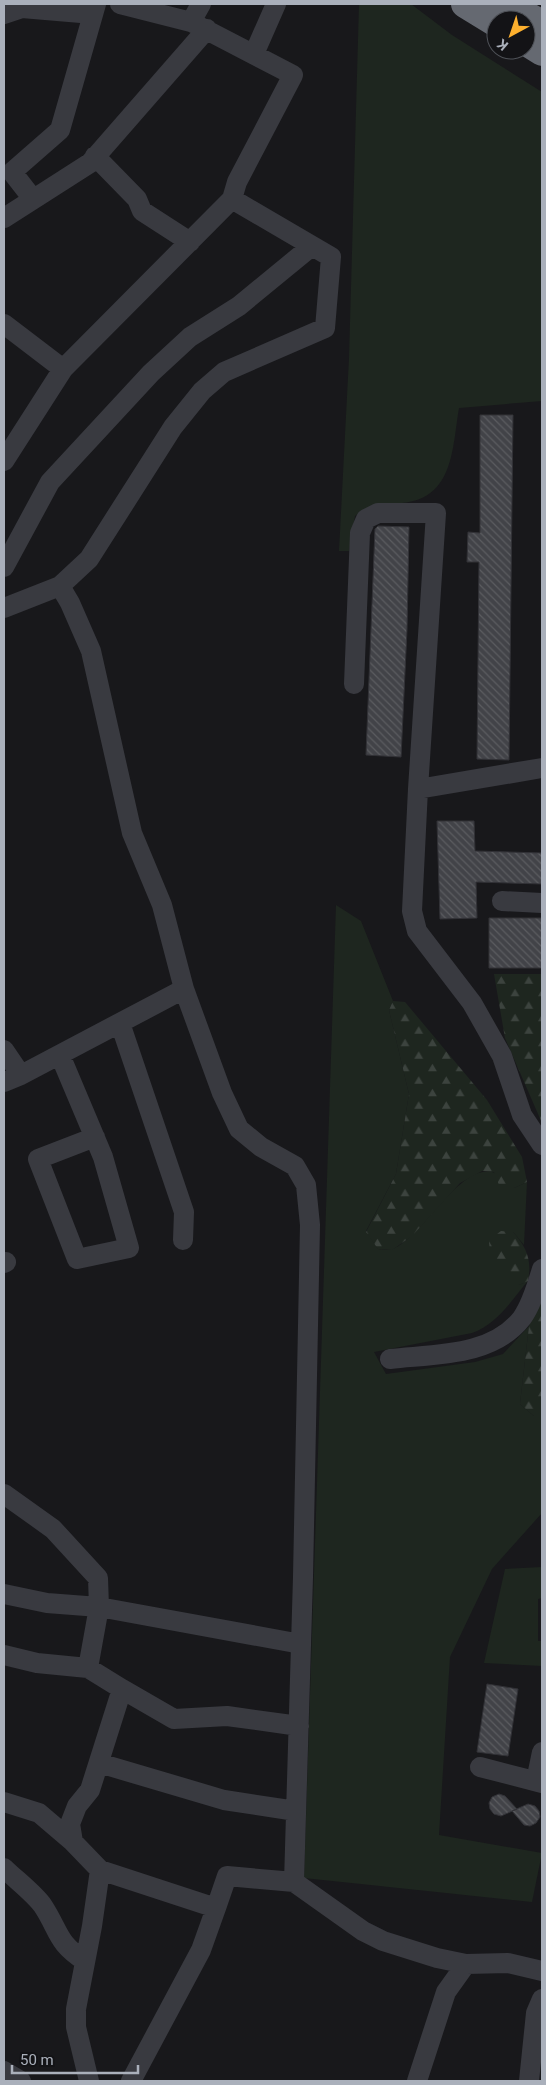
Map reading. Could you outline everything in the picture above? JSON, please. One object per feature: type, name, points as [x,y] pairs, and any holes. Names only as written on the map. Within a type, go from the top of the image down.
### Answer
[{"type":"highway","points":[[466,4],[486,17]]},
{"type":"highway","points":[[507,4],[542,24]]},
{"type":"street","points":[[4,461],[63,369],[232,199],[237,182],[292,75],[199,25],[120,4]]},
{"type":"street","points":[[4,218],[90,163],[199,25],[201,4]]},
{"type":"street","points":[[254,54],[276,4]]},
{"type":"street","points":[[4,14],[22,8],[94,9],[60,130],[12,172],[33,199]]},
{"type":"street","points":[[95,156],[137,199],[142,211],[190,242]]},
{"type":"street","points":[[4,611],[60,586],[90,559],[173,427],[202,391],[224,372],[324,328],[331,257],[232,199]]},
{"type":"street","points":[[4,567],[50,482],[151,373],[190,337],[239,306],[312,246]]},
{"type":"street","points":[[4,324],[63,369]]},
{"type":"street","points":[[354,684],[360,533],[366,519],[378,513],[436,513],[412,910],[417,931],[472,1003],[502,1056],[522,1115],[542,1144]]},
{"type":"street","points":[[60,586],[70,602],[91,651],[132,833],[162,905],[184,989],[222,1093],[239,1128],[262,1148],[295,1166],[306,1185],[310,1225],[294,1882]]},
{"type":"street","points":[[418,789],[542,768]]},
{"type":"street","points":[[502,901],[542,903]]},
{"type":"street","points":[[4,1050],[12,1078],[184,989]]},
{"type":"street","points":[[120,1022],[184,1212],[183,1240]]},
{"type":"street","points":[[60,1054],[103,1156],[129,1248],[77,1258],[38,1159],[94,1137]]},
{"type":"street","points":[[390,1359],[473,1349],[502,1337],[522,1318],[534,1295],[542,1269]]},
{"type":"street","points":[[4,1494],[53,1529],[98,1578],[99,1607],[88,1668]]},
{"type":"street","points":[[4,1594],[47,1602],[99,1607],[301,1644]]},
{"type":"street","points":[[4,1655],[37,1663],[88,1668],[174,1719],[227,1716],[299,1726]]},
{"type":"street","points":[[73,1842],[70,1824],[77,1806],[90,1790],[122,1689]]},
{"type":"street","points":[[480,1767],[539,1782],[542,1752]]},
{"type":"street","points":[[99,1763],[224,1800],[296,1811]]},
{"type":"street","points":[[4,1802],[39,1813],[73,1842],[100,1870],[216,1908]]},
{"type":"street","points":[[4,1868],[43,1905],[55,1931],[65,1946],[85,1961]]},
{"type":"street","points":[[89,2081],[76,2027],[76,2009],[100,1870]]},
{"type":"street","points":[[131,2081],[201,1950],[227,1876],[294,1882],[363,1931],[383,1941],[437,1958],[466,1964],[508,1963],[542,1971]]},
{"type":"street","points":[[417,2081],[446,1992],[466,1964]]},
{"type":"street","points":[[529,2081],[536,2013],[542,1999]]},
{"type":"street","points":[[4,2071],[21,2081]]},
{"type":"green space","points":[[359,4],[411,4],[452,35],[486,57],[486,60],[491,60],[542,92],[542,401],[459,408],[452,455],[441,482],[432,492],[419,499],[402,503],[377,505],[367,508],[355,516],[349,551],[339,551],[349,358]]},
{"type":"green space","points":[[336,905],[361,921],[393,1001],[389,1010],[409,1094],[396,1174],[366,1231],[378,1249],[391,1250],[405,1241],[454,1190],[467,1179],[480,1173],[495,1173],[514,1188],[527,1182],[524,1245],[513,1232],[519,1285],[528,1281],[503,1311],[489,1324],[472,1333],[374,1352],[386,1374],[475,1362],[503,1354],[529,1326],[520,1404],[534,1416],[542,1416],[542,1513],[492,1569],[450,1657],[439,1835],[542,1853],[532,1902],[304,1878]]},
{"type":"green space","points":[[494,974],[542,974],[542,1123],[505,1038]]},
{"type":"green space","points":[[393,1001],[405,1002],[487,1100],[522,1157],[527,1182],[514,1188],[499,1185],[494,1172],[482,1171],[460,1183],[412,1236],[392,1250],[378,1249],[366,1232],[396,1174],[409,1094],[389,1010]]},
{"type":"green space","points":[[501,1231],[513,1232],[522,1243],[529,1260],[528,1281],[519,1285],[502,1272],[491,1254],[489,1240]]},
{"type":"green space","points":[[542,1295],[542,1416],[534,1416],[520,1404],[529,1326]]},
{"type":"green space","points":[[542,1567],[542,1598],[538,1599],[538,1641],[542,1641],[542,1666],[484,1663],[505,1569]]},
{"type":"building","points":[[480,415],[513,415],[509,760],[477,759],[479,562],[467,562],[468,532],[480,533]]},
{"type":"building","points":[[378,526],[409,527],[407,629],[401,757],[366,755],[375,529]]},
{"type":"building","points":[[437,821],[474,821],[475,851],[542,853],[542,884],[476,882],[477,918],[440,919]]},
{"type":"building","points":[[489,918],[542,918],[542,968],[489,968]]},
{"type":"building","points":[[487,1684],[518,1689],[508,1756],[477,1752]]},
{"type":"building","points":[[499,1794],[505,1796],[517,1809],[501,1816],[494,1814],[490,1809],[489,1803],[492,1797]]},
{"type":"building","points":[[528,1804],[535,1806],[539,1811],[540,1817],[536,1823],[530,1826],[524,1825],[512,1811]]}]
